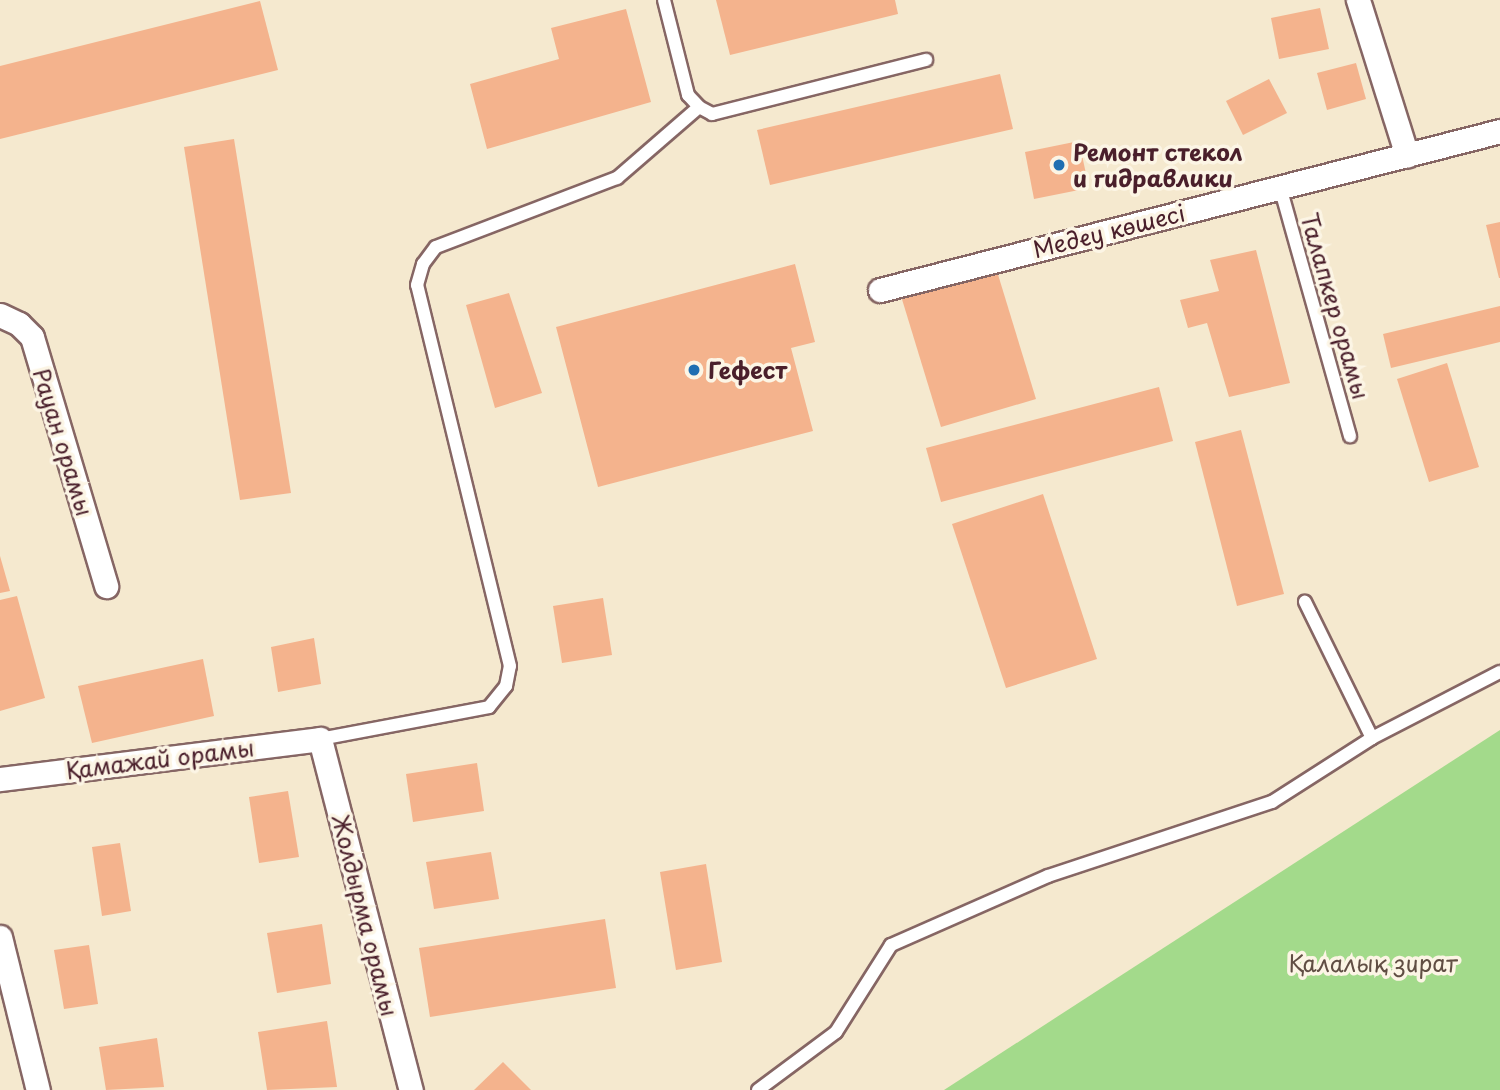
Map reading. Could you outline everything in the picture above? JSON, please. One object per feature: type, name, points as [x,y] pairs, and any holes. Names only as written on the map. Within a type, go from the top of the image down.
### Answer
[{"type":"street","points":[[1358,0],[1407,155]]},
{"type":"street","name":"Медеу көшесі","points":[[880,290],[1500,131]]},
{"type":"street","name":"Рауан орамы","points":[[0,315],[19,324],[32,337],[106,586]]},
{"type":"street","name":"Қамажай орамы","points":[[0,779],[320,739]]},
{"type":"street","name":"Жолдырма орамы","points":[[320,739],[411,1090]]},
{"type":"street","points":[[0,937],[38,1090]]},
{"type":"lane","points":[[664,0],[688,95],[699,107],[712,114],[926,60]]},
{"type":"lane","points":[[320,739],[489,707],[506,685],[510,666],[417,285],[423,264],[436,247],[617,178],[699,107]]},
{"type":"lane","name":"Талапкер орамы","points":[[1280,187],[1350,436]]},
{"type":"lane","points":[[1305,602],[1372,738]]},
{"type":"lane","points":[[758,1090],[836,1032],[891,945],[1048,876],[1272,802],[1372,738],[1500,673]]},
{"type":"green space","name":"Қалалық зират","points":[[1500,730],[1500,1090],[944,1090]]},
{"type":"building","points":[[716,0],[895,0],[898,14],[730,55]]},
{"type":"building","points":[[260,1],[278,70],[0,139],[0,66]]},
{"type":"building","points":[[1320,8],[1329,49],[1279,59],[1271,18]]},
{"type":"building","points":[[626,9],[651,102],[487,149],[470,84],[559,59],[551,28]]},
{"type":"building","points":[[1356,63],[1366,99],[1327,110],[1317,73]]},
{"type":"building","points":[[1000,74],[1013,129],[770,185],[757,130]]},
{"type":"building","points":[[1269,79],[1287,113],[1243,135],[1226,101]]},
{"type":"building","points":[[234,139],[291,493],[240,500],[184,147]]},
{"type":"building","points":[[1079,141],[1089,188],[1034,199],[1025,152]]},
{"type":"building","points":[[1500,222],[1500,278],[1499,278],[1486,225]]},
{"type":"building","points":[[1256,250],[1290,383],[1229,397],[1207,323],[1188,328],[1180,300],[1219,291],[1210,260]]},
{"type":"building","points":[[795,264],[815,342],[791,348],[813,431],[598,487],[556,327]]},
{"type":"building","points":[[996,268],[1036,399],[941,427],[901,296]]},
{"type":"building","points":[[509,293],[542,393],[495,408],[466,305]]},
{"type":"building","points":[[1500,306],[1500,342],[1391,368],[1383,334]]},
{"type":"building","points":[[1447,363],[1479,467],[1429,482],[1397,379]]},
{"type":"building","points":[[1159,387],[1173,441],[941,502],[926,448]]},
{"type":"building","points":[[1241,430],[1284,594],[1237,606],[1195,442]]},
{"type":"building","points":[[1043,494],[1097,659],[1006,688],[952,524]]},
{"type":"building","points":[[0,556],[10,591],[0,593]]},
{"type":"building","points":[[17,596],[45,698],[0,711],[0,600]]},
{"type":"building","points":[[603,598],[612,655],[562,663],[553,606]]},
{"type":"building","points":[[314,638],[321,684],[278,692],[271,647]]},
{"type":"building","points":[[203,659],[214,716],[92,743],[78,686]]},
{"type":"building","points":[[477,763],[484,811],[413,822],[406,774]]},
{"type":"building","points":[[288,791],[299,857],[259,863],[249,797]]},
{"type":"building","points":[[120,843],[131,911],[102,916],[92,847]]},
{"type":"building","points":[[491,852],[499,899],[434,909],[426,862]]},
{"type":"building","points":[[706,864],[722,962],[676,970],[660,872]]},
{"type":"building","points":[[605,919],[616,988],[430,1017],[419,948]]},
{"type":"building","points":[[322,924],[331,984],[277,993],[267,933]]},
{"type":"building","points":[[89,945],[98,1004],[64,1009],[54,950]]},
{"type":"building","points":[[327,1021],[337,1087],[267,1090],[258,1032]]},
{"type":"building","points":[[157,1038],[164,1087],[106,1090],[99,1047]]},
{"type":"building","points":[[503,1062],[531,1090],[474,1090]]},
{"type":"place","name":"Ремонт стекол и гидравлики","points":[[1059,165]]},
{"type":"place","name":"Гефест","points":[[694,370]]}]
